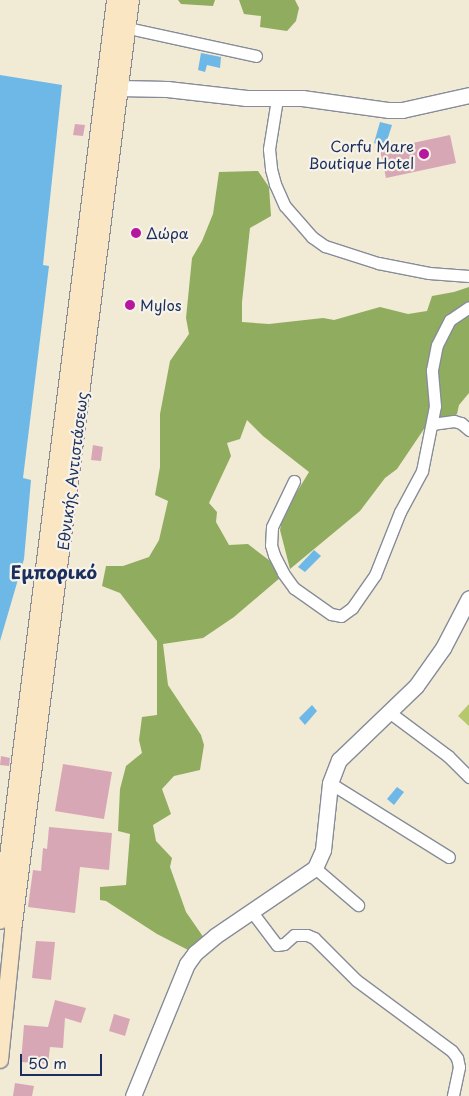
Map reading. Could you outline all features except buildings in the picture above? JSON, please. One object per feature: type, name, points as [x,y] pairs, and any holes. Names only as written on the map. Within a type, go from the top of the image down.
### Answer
[{"type":"main road","name":"Εθνικής Αντιστάσεως","points":[[0,1060],[10,868],[115,0]]},
{"type":"main road","name":"Εθνικής Αντιστάσεως","points":[[0,921],[10,868],[131,0]]},
{"type":"street","points":[[128,28],[256,56]]},
{"type":"street","points":[[106,70],[111,81],[119,88],[168,89],[246,98],[302,98],[389,110],[402,110],[469,95]]},
{"type":"street","points":[[278,99],[269,149],[271,169],[275,184],[285,206],[312,237],[325,246],[378,263],[429,273],[469,276]]},
{"type":"street","points":[[294,481],[272,527],[271,545],[274,555],[283,573],[294,588],[331,614],[341,616],[352,608],[376,575],[400,512],[422,471],[435,406],[432,370],[437,345],[450,320],[469,307]]},
{"type":"street","points":[[432,424],[454,421],[469,430]]},
{"type":"street","points":[[133,1096],[187,964],[194,953],[215,936],[315,868],[323,850],[330,783],[339,760],[416,686],[432,666],[469,598]]},
{"type":"street","points":[[388,712],[448,756],[469,777]]},
{"type":"street","points":[[330,783],[449,857]]},
{"type":"street","points":[[315,868],[358,905]]},
{"type":"street","points":[[252,912],[277,946],[284,944],[294,935],[307,935],[314,938],[356,980],[452,1051],[458,1058],[460,1067],[453,1096]]},
{"type":"green space","points":[[178,0],[215,0],[213,6],[181,4]]},
{"type":"green space","points":[[239,0],[295,0],[299,8],[296,21],[287,31],[260,27],[261,16],[244,14]]},
{"type":"green space","points":[[258,171],[269,187],[271,216],[250,228],[242,302],[242,322],[269,324],[323,318],[334,320],[380,307],[408,314],[427,311],[432,296],[469,287],[469,393],[459,405],[457,414],[440,427],[426,426],[397,469],[385,478],[360,511],[290,569],[280,530],[283,515],[309,472],[263,436],[247,420],[240,439],[227,443],[231,456],[209,503],[217,512],[216,522],[229,545],[248,544],[270,561],[281,577],[234,617],[203,638],[163,644],[168,685],[201,735],[204,745],[200,770],[174,776],[162,789],[171,814],[153,825],[156,841],[172,858],[170,867],[186,912],[204,938],[194,953],[157,934],[106,901],[100,900],[100,887],[126,885],[130,834],[118,831],[120,789],[126,766],[142,753],[139,740],[142,717],[157,715],[157,641],[120,593],[102,586],[106,566],[123,566],[149,557],[159,540],[168,501],[155,495],[160,467],[160,414],[170,361],[189,334],[186,318],[192,258],[202,241],[213,214],[219,172]]},
{"type":"green space","points":[[469,704],[469,726],[458,716]]},
{"type":"water","points":[[201,53],[221,57],[220,68],[207,65],[205,72],[198,70]]},
{"type":"water","points":[[0,75],[62,85],[43,265],[49,266],[23,478],[31,480],[24,559],[0,641]]},
{"type":"water","points":[[380,122],[392,125],[385,147],[374,143]]},
{"type":"water","points":[[314,550],[321,556],[305,572],[298,567]]},
{"type":"water","points":[[312,705],[317,711],[305,725],[299,718]]},
{"type":"water","points":[[397,787],[404,792],[394,805],[387,799]]},
{"type":"place","name":"Corfu Mare Boutique Hotel","points":[[424,154]]},
{"type":"place","name":"Δώρα","points":[[136,233]]},
{"type":"place","name":"Mylos","points":[[130,305]]},
{"type":"district","name":"Εμπορικό","points":[[54,572]]}]
